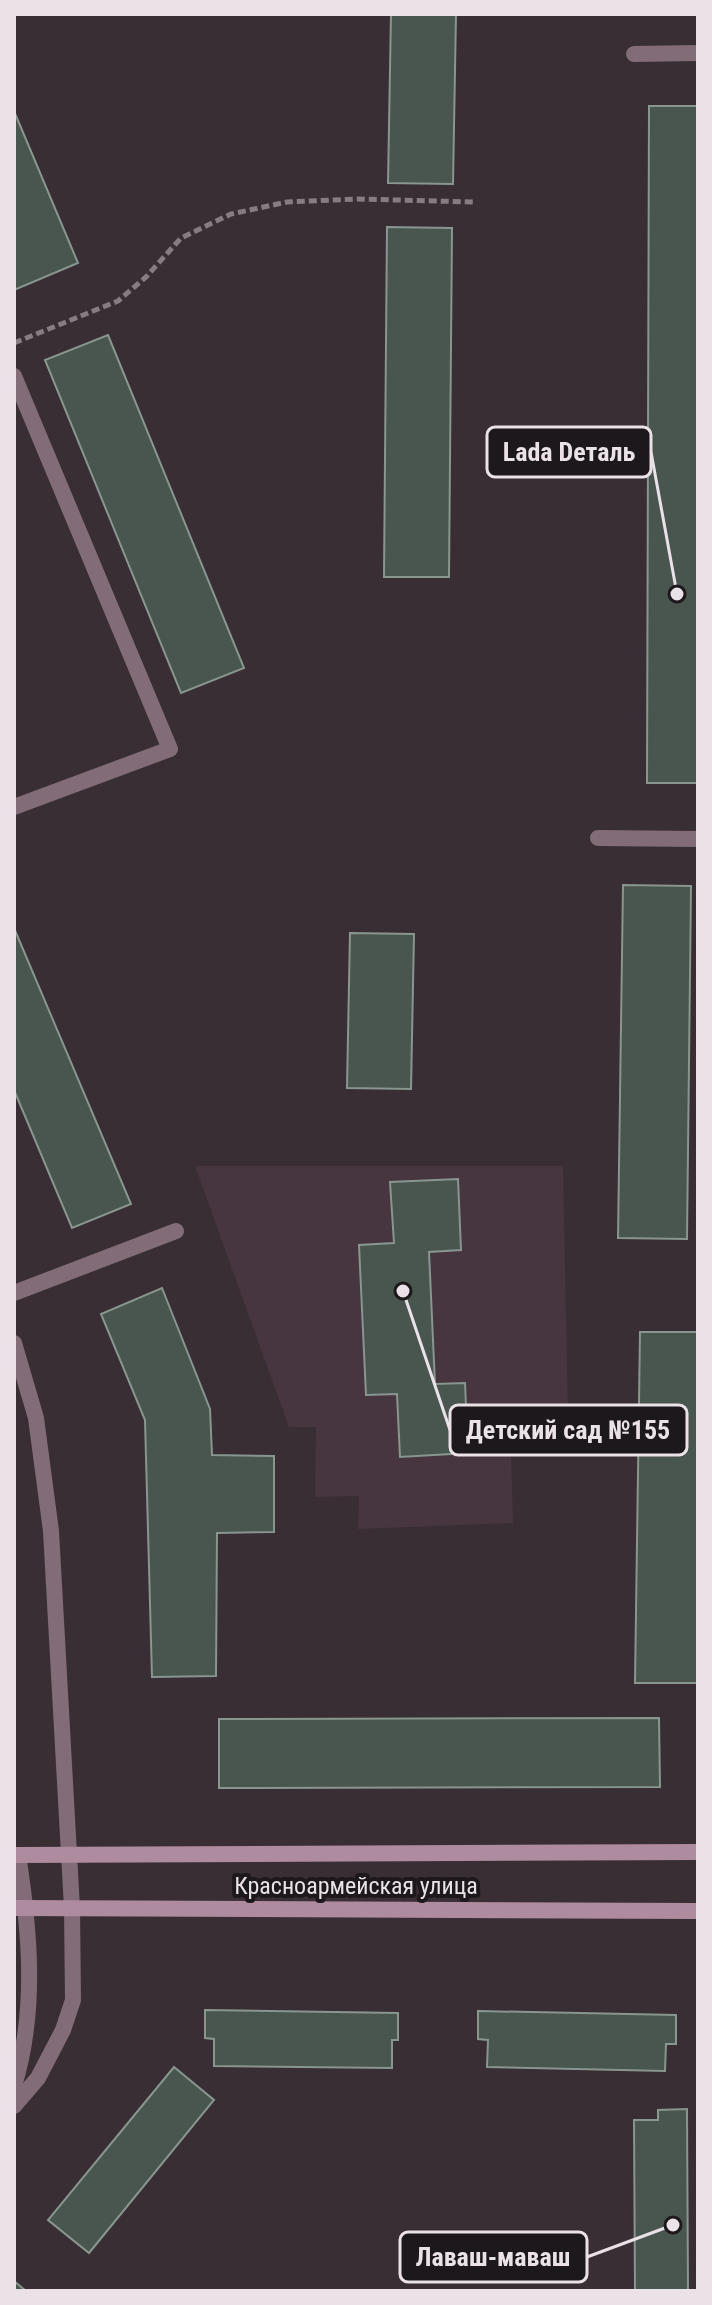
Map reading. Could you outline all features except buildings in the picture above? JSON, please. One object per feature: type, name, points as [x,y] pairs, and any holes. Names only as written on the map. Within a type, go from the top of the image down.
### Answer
[{"type":"main road","name":"Красноармейская улица","points":[[16,1855],[698,1852]]},
{"type":"main road","name":"Красноармейская улица","points":[[20,1908],[698,1911]]},
{"type":"street","points":[[634,54],[698,53]]},
{"type":"street","points":[[14,376],[170,749],[14,807]]},
{"type":"street","points":[[598,838],[698,839]]},
{"type":"street","points":[[14,1293],[176,1231]]},
{"type":"street","points":[[14,1343],[36,1418],[44,1460],[51,1531],[72,1908],[73,2000],[63,2030],[38,2078],[14,2106]]},
{"type":"street","points":[[14,2086],[28,2022],[16,1855]]},
{"type":"path","points":[[14,343],[118,301],[146,277],[181,238],[231,214],[287,202],[357,199],[474,202]]},
{"type":"shaded area","points":[[195,1166],[563,1166],[568,1415],[510,1417],[513,1523],[358,1529],[359,1496],[315,1497],[316,1427],[289,1427]]},
{"type":"place","name":"Lada Dеталь","points":[[677,594]]},
{"type":"place","name":"Детский сад №155","points":[[403,1291]]},
{"type":"place","name":"Лаваш-маваш","points":[[673,2225]]}]
